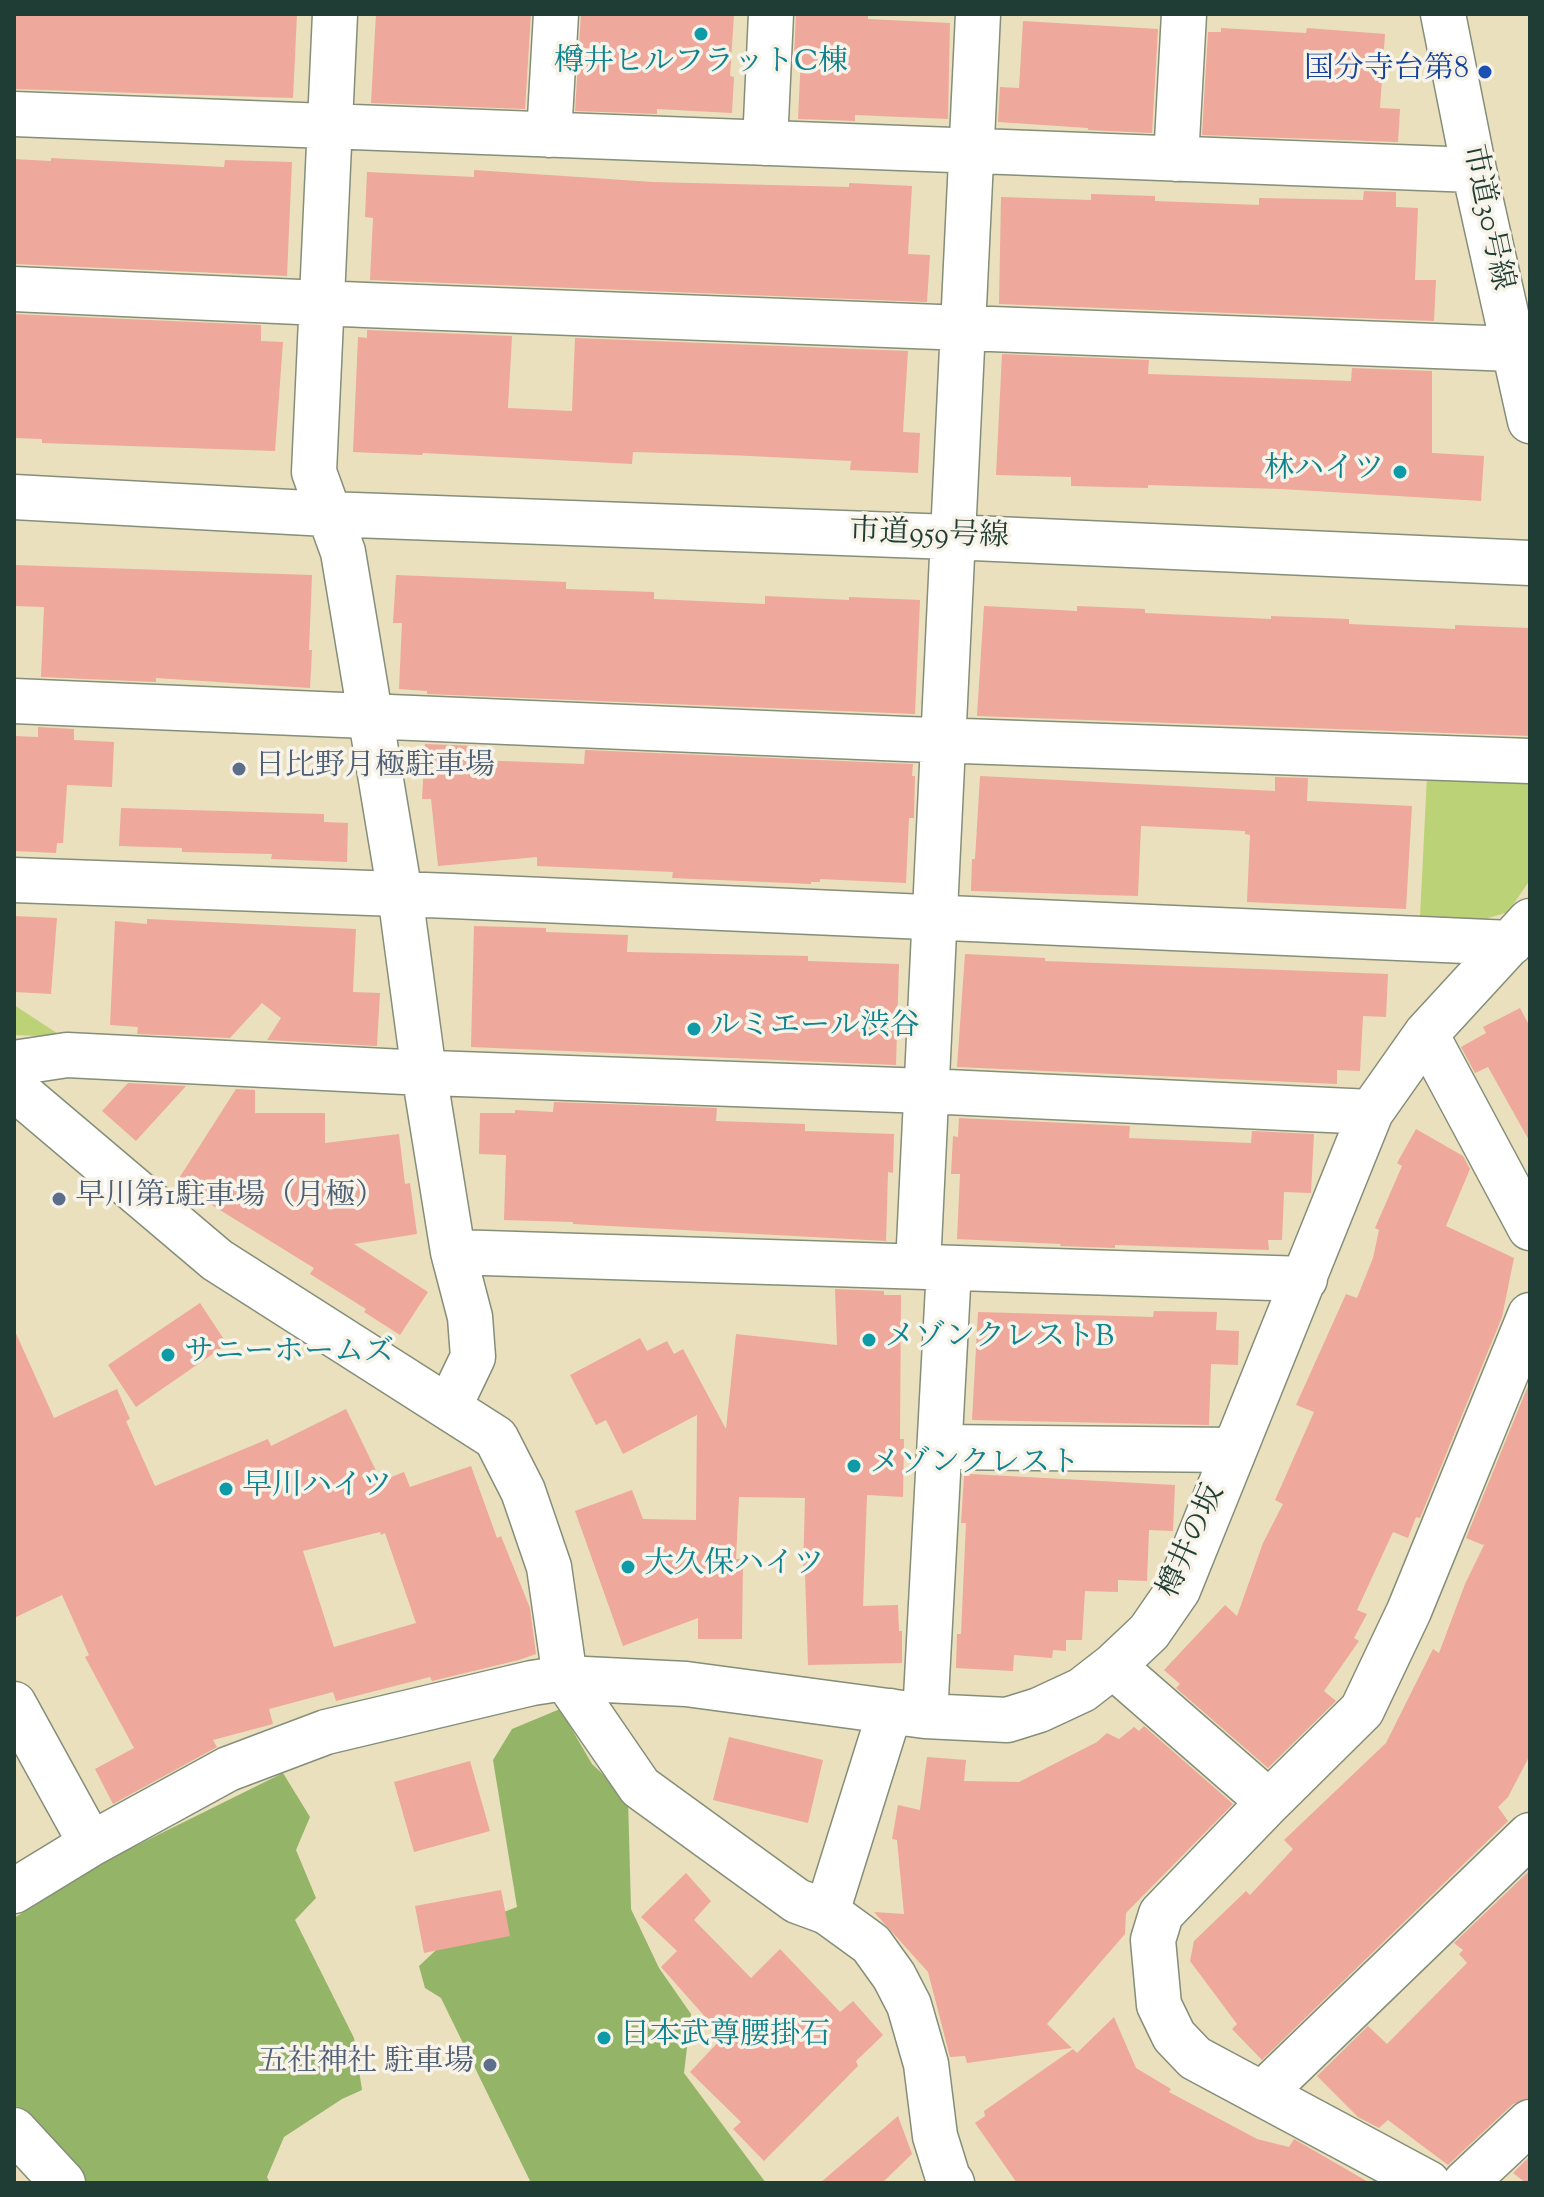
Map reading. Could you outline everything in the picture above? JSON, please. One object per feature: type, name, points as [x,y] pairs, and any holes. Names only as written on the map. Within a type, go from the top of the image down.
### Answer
[{"type":"street","points":[[335,14],[314,472],[343,552],[400,894],[424,1073],[453,1252],[470,1317],[473,1357],[449,1407]]},
{"type":"street","points":[[549,135],[556,14]]},
{"type":"street","points":[[765,143],[771,14]]},
{"type":"street","points":[[827,1912],[908,1714],[940,1447],[926,1091],[978,14]]},
{"type":"street","points":[[1176,159],[1184,14]]},
{"type":"street","name":"市道30号線","points":[[1443,14],[1530,421]]},
{"type":"street","points":[[14,114],[1474,170]]},
{"type":"street","points":[[14,289],[1513,349]]},
{"type":"street","name":"市道959号線","points":[[14,497],[327,514],[951,537],[1530,563]]},
{"type":"street","points":[[14,701],[1530,761]]},
{"type":"street","points":[[14,880],[934,917],[1520,932]]},
{"type":"street","name":"樽井の坂","points":[[14,1891],[91,1844],[228,1769],[326,1732],[532,1683],[565,1678],[686,1684],[908,1714],[1007,1720],[1039,1710],[1082,1690],[1149,1632],[1178,1590],[1371,1112],[1426,1034],[1520,932]]},
{"type":"street","points":[[1426,1034],[1530,1228]]},
{"type":"street","points":[[14,1063],[67,1055],[1371,1112]]},
{"type":"street","points":[[14,1088],[217,1260],[496,1438],[523,1491],[549,1567],[565,1678],[640,1787],[797,1901],[827,1912],[871,1944],[894,1976],[909,2005],[926,2064],[935,2136],[952,2183]]},
{"type":"street","points":[[453,1252],[1305,1279]]},
{"type":"street","points":[[1428,2183],[1195,2058],[1174,2036],[1159,2005],[1153,1940],[1161,1914],[1362,1710],[1409,1611],[1530,1315]]},
{"type":"street","points":[[940,1447],[1234,1450]]},
{"type":"street","points":[[1113,1666],[1269,1802]]},
{"type":"street","points":[[14,1704],[91,1844]]},
{"type":"street","points":[[1262,2094],[1530,1835]]},
{"type":"street","points":[[1465,2183],[1530,2122]]},
{"type":"street","points":[[14,2130],[63,2183]]},
{"type":"green space","points":[[1427,776],[1530,781],[1530,880],[1508,912],[1482,920],[1420,917]]},
{"type":"green space","points":[[14,1005],[63,1037],[14,1035]]},
{"type":"green space","points":[[560,1709],[592,1764],[628,1798],[631,1909],[659,1968],[691,2014],[684,2073],[766,2183],[531,2183],[441,1998],[425,1988],[419,1966],[434,1952],[464,1927],[517,1907],[493,1760],[512,1729]]},
{"type":"green space","points":[[283,1773],[310,1817],[296,1850],[316,1898],[295,1920],[354,2038],[362,2090],[342,2099],[284,2137],[267,2177],[270,2183],[88,2183],[14,2104],[14,1918],[99,1864]]},
{"type":"building","points":[[14,14],[297,14],[293,98],[14,89]]},
{"type":"building","points":[[376,14],[531,14],[525,109],[371,103]]},
{"type":"building","points":[[581,14],[734,14],[730,76],[734,77],[732,113],[657,109],[657,114],[575,111]]},
{"type":"building","points":[[796,14],[868,15],[868,19],[950,23],[948,119],[855,115],[855,121],[798,119],[801,56],[794,56]]},
{"type":"building","points":[[1023,21],[1158,29],[1152,133],[998,122],[1000,87],[1019,88]]},
{"type":"building","points":[[1221,28],[1306,33],[1307,28],[1385,34],[1380,108],[1400,109],[1398,142],[1202,135],[1208,32],[1221,32]]},
{"type":"building","points":[[51,158],[224,167],[225,160],[292,162],[287,276],[14,264],[14,159],[51,161]]},
{"type":"building","points":[[474,170],[653,182],[912,186],[908,254],[930,255],[927,302],[370,280],[373,218],[365,217],[367,172],[474,177]]},
{"type":"building","points":[[1364,191],[1396,192],[1396,207],[1418,208],[1415,280],[1436,280],[1434,321],[999,304],[1001,197],[1091,200],[1091,194],[1155,196],[1155,201],[1259,205],[1259,198],[1363,200]]},
{"type":"building","points":[[14,314],[261,325],[261,341],[283,342],[275,451],[42,443],[42,439],[14,438]]},
{"type":"building","points":[[367,330],[512,336],[508,408],[572,411],[575,338],[908,351],[903,432],[920,433],[918,473],[850,470],[851,461],[729,455],[633,452],[632,464],[353,452],[358,337],[367,338]]},
{"type":"building","points":[[1002,354],[1149,360],[1148,374],[1351,381],[1352,368],[1432,371],[1432,453],[1484,456],[1481,501],[1281,489],[1071,486],[1071,477],[996,475]]},
{"type":"building","points":[[14,565],[312,575],[310,688],[156,678],[156,682],[41,677],[44,607],[14,606]]},
{"type":"building","points":[[396,575],[566,582],[566,589],[654,592],[654,599],[765,604],[765,596],[920,600],[915,714],[427,694],[427,691],[399,689],[402,623],[393,623]]},
{"type":"building","points":[[984,606],[1077,611],[1077,606],[1145,609],[1145,613],[1349,619],[1349,624],[1455,629],[1455,625],[1530,628],[1530,736],[977,716]]},
{"type":"building","points":[[38,727],[74,729],[74,740],[114,742],[112,787],[67,785],[63,843],[57,843],[56,853],[14,851],[14,736],[38,737]]},
{"type":"building","points":[[425,744],[477,746],[476,760],[584,764],[585,750],[913,764],[914,818],[909,818],[906,883],[820,879],[820,882],[811,884],[672,878],[673,872],[537,866],[537,857],[438,866],[431,799],[422,799]]},
{"type":"building","points":[[980,776],[1275,791],[1275,777],[1308,778],[1307,801],[1412,806],[1406,909],[1247,902],[1250,835],[1245,831],[1141,826],[1138,896],[971,891]]},
{"type":"building","points":[[121,808],[324,814],[324,822],[348,823],[347,862],[271,859],[272,854],[182,852],[182,848],[119,846]]},
{"type":"building","points":[[14,916],[57,918],[51,994],[14,992]]},
{"type":"building","points":[[147,919],[356,929],[353,992],[380,993],[377,1046],[267,1040],[281,1018],[262,1003],[230,1038],[137,1034],[138,1027],[110,1025],[115,921],[147,924]]},
{"type":"building","points":[[474,926],[628,935],[627,952],[808,956],[808,961],[899,964],[896,1065],[471,1047]]},
{"type":"building","points":[[965,954],[1045,958],[1045,961],[1388,974],[1386,1017],[1363,1016],[1360,1071],[1337,1070],[1337,1084],[957,1067]]},
{"type":"building","points":[[1520,1008],[1530,1027],[1530,1142],[1488,1067],[1475,1073],[1461,1047],[1486,1033],[1483,1027]]},
{"type":"building","points":[[128,1083],[186,1086],[136,1141],[102,1111]]},
{"type":"building","points":[[236,1089],[255,1090],[255,1113],[325,1113],[325,1143],[399,1134],[405,1184],[410,1183],[417,1234],[354,1244],[428,1292],[400,1335],[364,1312],[366,1309],[310,1274],[314,1268],[176,1183]]},
{"type":"building","points":[[554,1102],[717,1108],[716,1121],[805,1124],[805,1131],[894,1134],[893,1173],[888,1172],[886,1241],[504,1220],[506,1155],[479,1154],[480,1113],[515,1113],[515,1110],[553,1112]]},
{"type":"building","points":[[959,1118],[1130,1126],[1129,1138],[1251,1143],[1252,1131],[1314,1134],[1311,1193],[1284,1192],[1282,1240],[1268,1240],[1269,1250],[1115,1245],[1115,1248],[957,1239],[960,1174],[951,1174],[953,1136],[958,1137]]},
{"type":"building","points":[[1416,1129],[1463,1156],[1470,1169],[1446,1226],[1514,1258],[1502,1317],[1420,1518],[1416,1517],[1408,1538],[1393,1532],[1357,1610],[1367,1614],[1354,1638],[1359,1641],[1324,1691],[1336,1701],[1268,1768],[1176,1688],[1180,1684],[1164,1670],[1225,1605],[1237,1616],[1263,1543],[1283,1504],[1275,1500],[1314,1412],[1296,1405],[1346,1294],[1357,1298],[1373,1258],[1379,1230],[1375,1228],[1402,1166],[1397,1163]]},
{"type":"building","points":[[835,1289],[884,1291],[884,1295],[901,1295],[900,1439],[904,1439],[903,1497],[867,1495],[863,1606],[898,1605],[902,1663],[808,1665],[803,1573],[805,1498],[739,1497],[736,1559],[743,1559],[742,1639],[698,1639],[698,1618],[623,1646],[575,1511],[632,1490],[643,1519],[696,1520],[697,1415],[623,1454],[606,1420],[596,1425],[570,1375],[640,1338],[647,1351],[667,1341],[674,1354],[683,1349],[726,1429],[736,1334],[837,1345]]},
{"type":"building","name":"サニーホームズ","points":[[200,1303],[227,1344],[136,1407],[108,1365]]},
{"type":"building","points":[[1154,1311],[1217,1312],[1216,1330],[1239,1331],[1238,1365],[1211,1364],[1209,1425],[972,1420],[978,1312],[1153,1317]]},
{"type":"building","points":[[14,1329],[54,1418],[117,1389],[130,1419],[126,1421],[155,1486],[268,1439],[271,1446],[346,1409],[381,1481],[404,1472],[410,1487],[471,1466],[497,1538],[501,1536],[530,1608],[536,1654],[432,1681],[430,1677],[336,1701],[333,1692],[269,1709],[273,1724],[213,1740],[217,1747],[113,1804],[95,1769],[134,1748],[85,1657],[89,1655],[62,1595],[14,1618]],"holes":[[[380,1532],[381,1535],[385,1533],[416,1623],[334,1647],[303,1551]]]},
{"type":"building","points":[[1530,1381],[1530,1755],[1508,1797],[1498,1807],[1508,1821],[1262,2060],[1232,2029],[1237,2024],[1190,1961],[1194,1941],[1246,1891],[1250,1895],[1293,1849],[1284,1840],[1386,1743],[1433,1649],[1439,1653],[1465,1584],[1485,1543],[1483,1545],[1466,1538]]},
{"type":"building","points":[[964,1476],[1175,1485],[1173,1531],[1149,1530],[1147,1581],[1118,1580],[1118,1592],[1085,1591],[1082,1640],[1066,1640],[1066,1651],[1053,1650],[1052,1658],[1014,1655],[1013,1671],[956,1668],[957,1634],[961,1634],[966,1523],[961,1523]]},
{"type":"building","points":[[1144,1726],[1233,1804],[1126,1913],[1125,1934],[1047,2024],[1072,2048],[967,2063],[965,2056],[950,2057],[928,1972],[874,1912],[904,1914],[897,1840],[892,1839],[898,1805],[920,1810],[927,1757],[966,1760],[964,1781],[1019,1782],[1097,1742],[1107,1733],[1119,1739],[1134,1727],[1139,1731]]},
{"type":"building","points":[[729,1737],[823,1760],[808,1823],[713,1800]]},
{"type":"building","points":[[470,1761],[490,1831],[414,1852],[394,1782]]},
{"type":"building","points":[[1530,1870],[1530,2098],[1513,2104],[1448,2165],[1388,2120],[1379,2128],[1358,2117],[1317,2076],[1368,2026],[1387,2044],[1467,1963],[1459,1954],[1463,1950],[1454,1943]]},
{"type":"building","points":[[686,1873],[711,1901],[694,1920],[751,1978],[780,1949],[840,2012],[853,2001],[883,2035],[856,2061],[858,2066],[764,2161],[733,2129],[741,2122],[690,2072],[723,2037],[661,1967],[677,1951],[641,1917]]},
{"type":"building","points":[[501,1890],[510,1936],[424,1953],[415,1906]]},
{"type":"building","points":[[1114,2017],[1136,2068],[1171,2089],[1169,2092],[1257,2139],[1289,2147],[1294,2139],[1370,2183],[1017,2183],[975,2123],[985,2116],[984,2111],[1073,2049],[1077,2053]]},
{"type":"building","points":[[898,2116],[912,2154],[882,2183],[820,2183]]},
{"type":"building","points":[[1530,2156],[1530,2183],[1526,2183],[1513,2173]]},
{"type":"place","name":"樽井ヒルフラットC棟","points":[[701,34]]},
{"type":"place","name":"国分寺台第8","points":[[1485,72]]},
{"type":"place","name":"林ハイツ","points":[[1400,472]]},
{"type":"place","name":"日比野月極駐車場","points":[[239,769]]},
{"type":"place","name":"ルミエール渋谷","points":[[694,1029]]},
{"type":"place","name":"早川第1駐車場（月極）","points":[[59,1199]]},
{"type":"place","name":"メゾンクレストB","points":[[869,1340]]},
{"type":"place","name":"サニーホームズ","points":[[168,1355]]},
{"type":"place","name":"メゾンクレスト","points":[[854,1466]]},
{"type":"place","name":"早川ハイツ","points":[[226,1489]]},
{"type":"place","name":"大久保ハイツ","points":[[628,1567]]},
{"type":"place","name":"日本武尊腰掛石","points":[[604,2038]]},
{"type":"place","name":"五社神社 駐車場","points":[[490,2065]]}]
